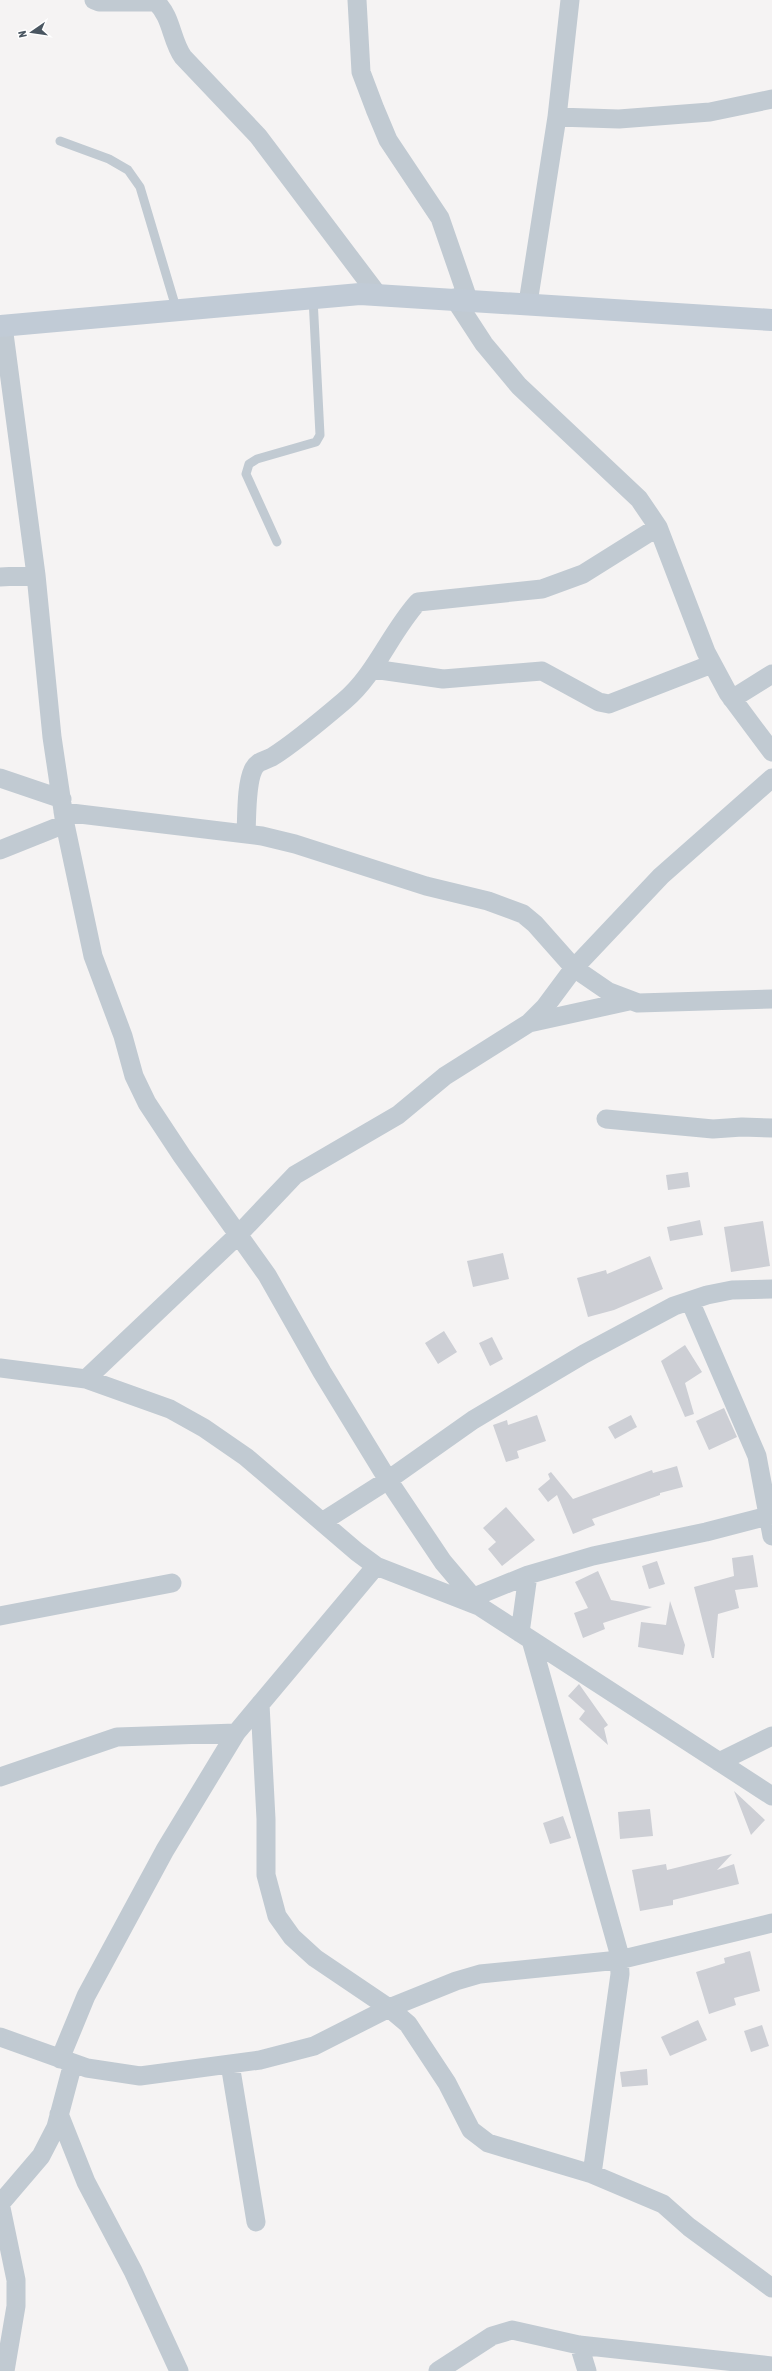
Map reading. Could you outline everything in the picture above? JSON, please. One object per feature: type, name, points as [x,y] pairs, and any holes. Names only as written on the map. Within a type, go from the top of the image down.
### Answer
[{"type":"street","points":[[94,0],[99,2],[156,2],[166,11],[175,46],[183,57],[258,136],[378,295]]},
{"type":"street","points":[[357,0],[361,72],[369,94],[388,140],[440,218],[461,299],[484,344],[519,386],[639,499],[658,527],[712,664],[732,698],[772,752]]},
{"type":"street","points":[[528,303],[557,117],[570,0]]},
{"type":"street","points":[[557,117],[619,119],[710,112],[772,99]]},
{"type":"street","points":[[772,320],[528,303],[360,294],[1,326],[36,575],[52,737],[63,812],[93,956],[123,1036],[134,1076],[147,1103],[164,1130],[267,1275],[322,1372],[388,1480],[442,1562],[478,1603],[526,1637],[772,1796]]},
{"type":"street","points":[[246,833],[249,790],[252,771],[257,763],[272,757],[345,700],[373,669],[418,602],[542,589],[582,574],[658,527]]},
{"type":"street","points":[[0,577],[36,575]]},
{"type":"street","points":[[373,669],[443,679],[542,671],[599,702],[609,704],[712,664]]},
{"type":"street","points":[[732,698],[772,674]]},
{"type":"street","points":[[0,778],[63,812],[246,833],[295,844],[426,886],[488,901],[523,914],[535,924],[574,968],[609,992],[629,1001]]},
{"type":"street","points":[[86,1379],[238,1235],[295,1175],[398,1115],[445,1076],[529,1023],[545,1007],[574,968],[661,876],[772,778]]},
{"type":"street","points":[[0,850],[63,812]]},
{"type":"street","points":[[529,1023],[629,1001],[659,1004],[772,999]]},
{"type":"street","points":[[606,1119],[713,1129],[742,1127],[772,1128]]},
{"type":"street","points":[[322,1522],[388,1480],[473,1420],[584,1354],[674,1306],[732,1290],[772,1289]]},
{"type":"street","points":[[690,1301],[764,1455],[768,1516],[772,1536]]},
{"type":"street","points":[[0,1368],[86,1379],[170,1409],[204,1428],[246,1457],[376,1566],[478,1603],[528,1575],[593,1556],[706,1532],[768,1516]]},
{"type":"street","points":[[5,2371],[16,2306],[16,2280],[0,2204],[42,2156],[56,2127],[66,2061],[86,1996],[157,1864],[236,1733],[376,1566]]},
{"type":"street","points":[[528,1575],[526,1637],[581,1824],[615,1932],[619,1960],[620,1974],[592,2174]]},
{"type":"street","points":[[0,1616],[172,1583]]},
{"type":"street","points":[[260,1704],[266,1818],[266,1875],[277,1916],[292,1937],[315,1958],[389,2008],[408,2024],[447,2083],[474,2134],[488,2143],[592,2174],[663,2204],[689,2227],[772,2288]]},
{"type":"street","points":[[0,1778],[117,1737],[236,1733]]},
{"type":"street","points":[[719,1762],[772,1736]]},
{"type":"street","points":[[0,2037],[87,2068],[140,2076],[260,2060],[314,2046],[389,2008],[456,1981],[480,1974],[619,1960],[772,1923]]},
{"type":"street","points":[[230,2064],[256,2222]]},
{"type":"street","points":[[59,2114],[86,2182],[133,2271],[178,2371]]},
{"type":"street","points":[[438,2371],[466,2351],[502,2332],[512,2330],[579,2345],[772,2366]]},
{"type":"street","points":[[579,2345],[587,2371]]},
{"type":"lane","points":[[60,142],[109,159],[128,170],[140,187],[177,311]]},
{"type":"lane","points":[[277,542],[246,474],[249,464],[257,459],[316,442],[320,435],[313,298]]},
{"type":"building","points":[[688,1172],[690,1187],[668,1190],[666,1175]]},
{"type":"building","points":[[700,1220],[703,1235],[670,1241],[667,1227]]},
{"type":"building","points":[[763,1221],[770,1266],[731,1272],[724,1227]]},
{"type":"building","points":[[503,1253],[509,1279],[473,1287],[467,1261]]},
{"type":"building","points":[[650,1256],[663,1289],[614,1310],[588,1317],[577,1278],[606,1270],[607,1274]]},
{"type":"building","points":[[444,1331],[457,1352],[438,1364],[425,1343]]},
{"type":"building","points":[[492,1337],[503,1359],[490,1366],[479,1343]]},
{"type":"building","points":[[685,1345],[702,1372],[685,1383],[694,1414],[685,1417],[661,1361]]},
{"type":"building","points":[[724,1408],[737,1437],[709,1450],[696,1421]]},
{"type":"building","points":[[537,1415],[546,1441],[517,1451],[519,1458],[506,1462],[493,1425],[507,1420],[508,1425]]},
{"type":"building","points":[[631,1415],[637,1427],[615,1439],[608,1427]]},
{"type":"building","points":[[677,1466],[683,1487],[660,1493],[660,1495],[592,1519],[595,1525],[573,1534],[557,1495],[548,1502],[538,1489],[550,1479],[548,1474],[551,1472],[573,1499],[652,1470],[653,1473]]},
{"type":"building","points":[[506,1507],[535,1540],[502,1566],[488,1549],[496,1542],[483,1528]]},
{"type":"building","points":[[753,1555],[758,1587],[735,1590],[739,1608],[718,1614],[714,1658],[712,1658],[694,1587],[734,1576],[732,1558]]},
{"type":"building","points":[[657,1561],[665,1584],[649,1589],[642,1566]]},
{"type":"building","points":[[598,1571],[611,1600],[652,1607],[603,1623],[605,1629],[583,1638],[574,1613],[588,1608],[575,1582]]},
{"type":"building","points":[[670,1601],[685,1645],[683,1655],[638,1647],[641,1622],[666,1625]]},
{"type":"building","points":[[579,1684],[608,1725],[604,1728],[608,1745],[579,1719],[585,1711],[568,1696]]},
{"type":"building","points":[[734,1791],[765,1820],[751,1835]]},
{"type":"building","points":[[650,1809],[653,1836],[620,1839],[618,1812]]},
{"type":"building","points":[[563,1816],[571,1838],[550,1844],[543,1823]]},
{"type":"building","points":[[732,1854],[717,1870],[734,1864],[739,1884],[673,1900],[673,1905],[640,1911],[632,1870],[666,1864],[667,1870]]},
{"type":"building","points":[[750,1951],[760,1991],[734,1998],[736,2005],[709,2014],[696,1972],[725,1963],[724,1958]]},
{"type":"building","points":[[698,2020],[707,2040],[670,2056],[661,2037]]},
{"type":"building","points":[[762,2025],[769,2046],[751,2052],[744,2031]]},
{"type":"building","points":[[647,2069],[648,2085],[622,2087],[620,2072]]}]
